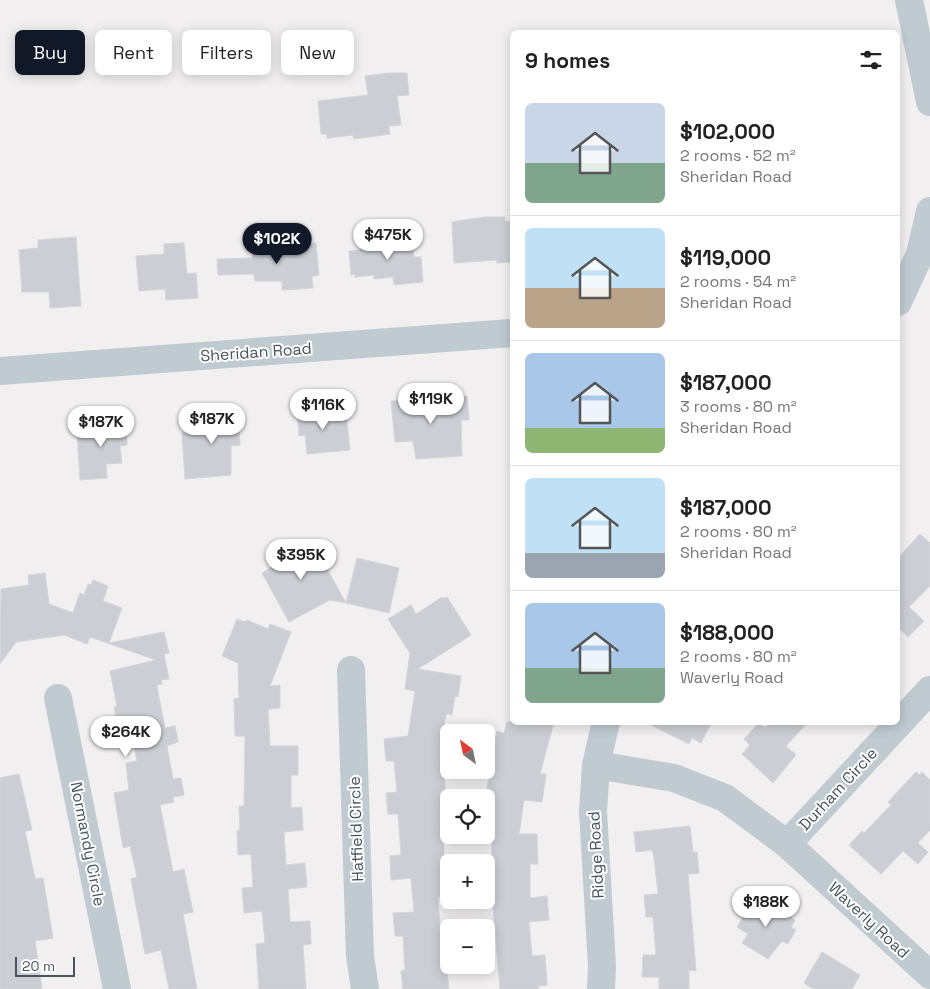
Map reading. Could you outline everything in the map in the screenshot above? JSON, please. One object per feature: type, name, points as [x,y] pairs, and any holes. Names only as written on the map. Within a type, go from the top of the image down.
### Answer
[{"type":"street","points":[[909,0],[923,31],[930,102]]},
{"type":"street","points":[[900,299],[925,256],[930,211]]},
{"type":"street","name":"Sheridan Road","points":[[0,371],[510,333]]},
{"type":"street","name":"Hatfield Circle","points":[[351,670],[360,956],[365,989]]},
{"type":"street","name":"Durham Circle","points":[[900,722],[930,690]]},
{"type":"street","name":"Normandy Circle","points":[[58,698],[117,989]]},
{"type":"street","name":"Ridge Road","points":[[601,989],[602,966],[593,811],[596,765],[605,725]]},
{"type":"street","name":"Durham Circle","points":[[787,844],[898,725]]},
{"type":"street","name":"Waverly Road","points":[[596,765],[674,778],[724,798],[787,844],[921,979]]},
{"type":"building","points":[[407,73],[409,95],[397,96],[401,125],[389,126],[390,134],[354,139],[353,135],[327,138],[327,134],[321,134],[318,101],[368,95],[365,76]]},
{"type":"building","points":[[484,217],[505,217],[505,221],[510,221],[510,262],[497,263],[496,260],[454,263],[452,222]]},
{"type":"building","points":[[76,237],[81,306],[50,308],[49,292],[22,292],[19,250],[38,248],[38,240]]},
{"type":"building","points":[[412,237],[414,257],[421,257],[423,282],[394,285],[393,277],[374,279],[374,275],[355,277],[355,274],[351,275],[349,251],[361,250],[360,242]]},
{"type":"building","points":[[184,243],[187,274],[196,273],[198,298],[166,300],[165,289],[139,291],[136,256],[164,254],[164,244]]},
{"type":"building","points":[[316,243],[319,275],[312,276],[313,288],[282,290],[282,281],[255,281],[254,274],[218,275],[217,259],[253,258],[252,248]]},
{"type":"building","points":[[467,396],[469,420],[461,420],[462,456],[416,459],[413,441],[395,442],[391,401]]},
{"type":"building","points":[[327,408],[328,416],[346,414],[350,450],[307,454],[305,435],[299,436],[297,410]]},
{"type":"building","points":[[238,409],[240,445],[231,446],[231,475],[185,479],[182,433],[204,431],[204,412]]},
{"type":"building","points":[[126,419],[127,445],[120,446],[122,463],[106,464],[107,478],[80,480],[77,431],[97,429],[96,421]]},
{"type":"building","points":[[920,534],[930,543],[930,586],[909,607],[924,621],[908,637],[900,629],[900,556]]},
{"type":"building","points":[[311,540],[346,603],[330,600],[289,622],[262,573],[272,567],[268,559],[285,550],[286,554]]},
{"type":"building","points":[[357,558],[399,568],[389,613],[346,603]]},
{"type":"building","points":[[45,573],[49,604],[73,613],[80,593],[84,595],[88,584],[91,585],[93,580],[108,586],[103,601],[122,608],[109,643],[164,632],[169,653],[164,654],[169,679],[161,680],[162,684],[157,685],[165,728],[175,726],[178,742],[167,746],[173,779],[181,778],[184,795],[173,797],[174,802],[160,805],[173,872],[184,869],[193,912],[183,914],[197,989],[169,989],[161,950],[145,954],[131,879],[137,877],[130,846],[123,848],[114,793],[129,790],[126,763],[137,761],[129,725],[118,727],[114,707],[117,706],[110,671],[156,660],[90,637],[87,644],[64,635],[16,642],[0,664],[1,589],[29,585],[28,575]]},
{"type":"building","points":[[442,597],[443,599],[447,597],[471,635],[418,669],[461,676],[458,697],[455,696],[452,715],[446,714],[444,724],[440,724],[440,779],[444,779],[445,789],[440,789],[440,844],[443,844],[444,854],[440,854],[440,897],[438,897],[440,974],[447,974],[449,989],[403,989],[401,971],[405,970],[403,936],[395,936],[393,913],[414,912],[411,878],[391,880],[390,856],[401,855],[398,814],[388,814],[386,793],[397,792],[394,761],[386,761],[384,739],[408,736],[415,691],[405,689],[410,653],[388,619],[411,605],[416,614]]},
{"type":"building","points":[[237,619],[245,622],[247,620],[268,629],[270,624],[291,632],[270,686],[280,685],[280,708],[268,709],[270,746],[298,746],[298,775],[291,775],[291,808],[302,807],[303,830],[284,832],[286,865],[305,863],[307,887],[288,889],[290,922],[310,921],[311,944],[303,945],[306,989],[259,989],[256,944],[265,943],[262,911],[244,913],[242,888],[253,887],[251,854],[238,855],[239,806],[244,806],[245,736],[235,736],[234,699],[239,698],[238,663],[222,656]]},
{"type":"building","points":[[507,722],[510,722],[510,725],[553,725],[540,774],[546,774],[542,802],[524,800],[519,834],[537,834],[538,864],[530,864],[530,898],[547,896],[549,920],[529,922],[532,956],[545,955],[547,985],[538,986],[539,989],[500,989],[493,909],[495,909],[495,854],[492,854],[492,844],[495,844],[495,789],[487,789],[488,779],[495,779],[495,742],[497,731],[504,733]]},
{"type":"building","points":[[651,725],[710,725],[701,743],[692,738],[689,744]]},
{"type":"building","points":[[757,725],[761,725],[765,728],[768,725],[805,725],[786,746],[796,755],[773,783],[742,754],[750,745],[744,739]]},
{"type":"building","points":[[916,772],[920,775],[922,772],[930,780],[930,830],[918,843],[928,852],[918,864],[903,851],[881,874],[849,845],[862,831],[864,833],[891,805],[888,802]]},
{"type":"building","points":[[19,774],[32,830],[25,831],[35,879],[43,878],[53,938],[35,941],[42,989],[0,989],[0,778]]},
{"type":"building","points":[[690,826],[693,852],[697,852],[699,873],[688,874],[696,971],[689,970],[689,989],[659,989],[659,977],[642,977],[643,955],[656,955],[653,917],[646,917],[644,895],[658,894],[654,857],[652,850],[636,852],[634,832]]},
{"type":"building","points":[[756,896],[795,920],[791,927],[796,930],[788,944],[782,941],[768,959],[742,943],[748,934],[737,927]]},
{"type":"building","points":[[822,952],[860,975],[852,989],[813,989],[804,983]]}]
